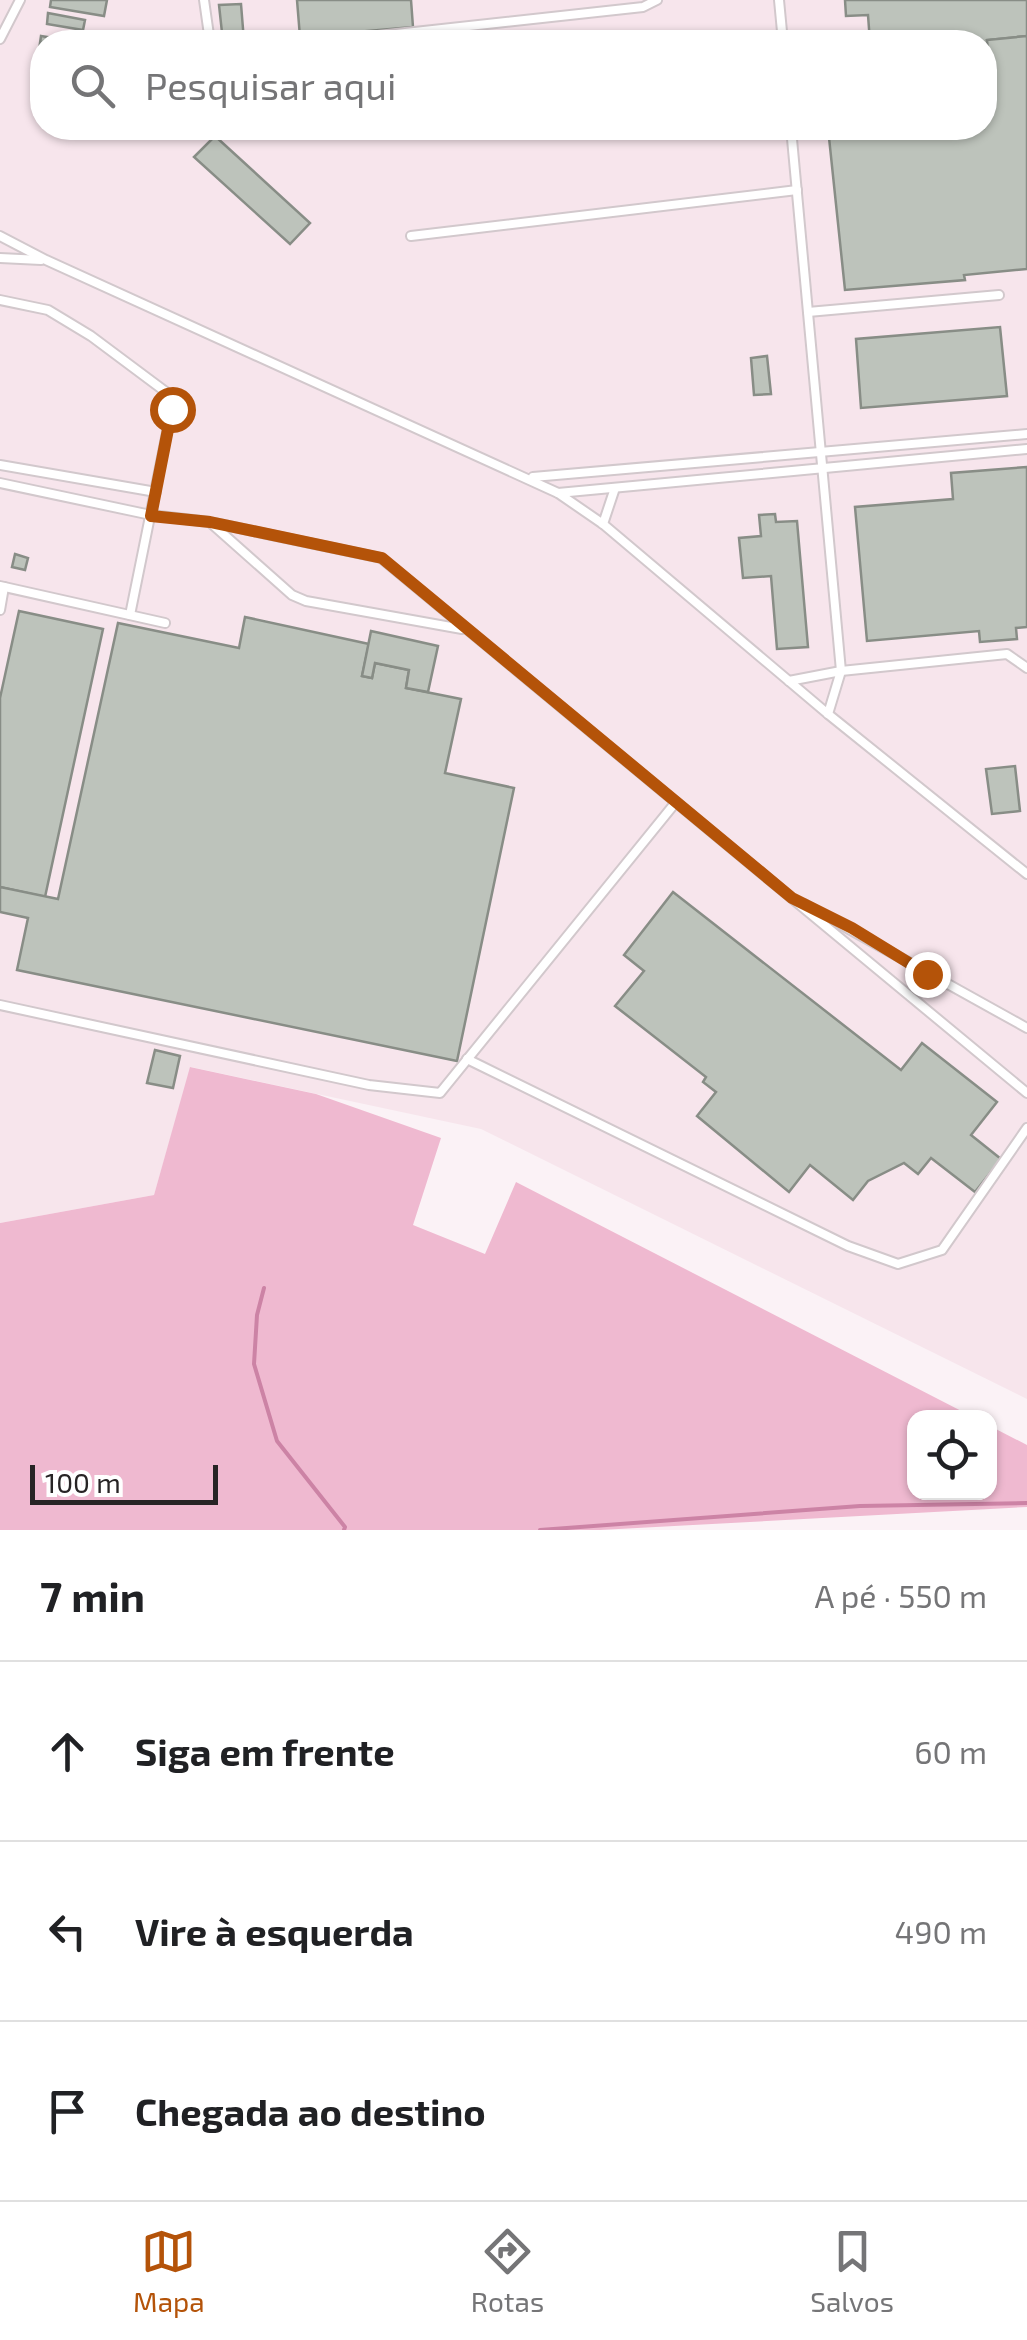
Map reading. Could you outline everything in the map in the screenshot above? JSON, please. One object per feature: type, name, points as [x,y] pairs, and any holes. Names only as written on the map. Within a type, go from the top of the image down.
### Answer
[{"type":"lane","points":[[0,39],[20,0]]},
{"type":"lane","points":[[204,0],[208,30]]},
{"type":"lane","points":[[432,30],[642,7],[657,0]]},
{"type":"lane","points":[[778,0],[782,30]]},
{"type":"lane","points":[[792,140],[841,670],[828,714]]},
{"type":"lane","points":[[411,236],[798,190]]},
{"type":"lane","points":[[0,236],[558,493],[603,524],[828,714],[1027,874]]},
{"type":"lane","points":[[0,258],[46,260]]},
{"type":"lane","points":[[808,312],[999,295]]},
{"type":"lane","points":[[0,300],[48,310],[173,396],[130,615]]},
{"type":"lane","points":[[530,478],[1027,434]]},
{"type":"lane","points":[[558,493],[1027,449]]},
{"type":"lane","points":[[708,464],[710,478]]},
{"type":"lane","points":[[0,465],[156,492]]},
{"type":"lane","points":[[0,483],[151,516],[210,522],[382,558],[1027,1093]]},
{"type":"lane","points":[[603,524],[615,488]]},
{"type":"lane","points":[[210,522],[292,595],[306,602],[467,630]]},
{"type":"lane","points":[[0,610],[2,587],[165,623]]},
{"type":"lane","points":[[789,681],[841,670],[1007,654],[1027,668]]},
{"type":"lane","points":[[0,1005],[368,1085],[440,1093],[676,802]]},
{"type":"lane","points":[[792,898],[1027,1028]]},
{"type":"lane","points":[[467,1060],[848,1246],[898,1264],[942,1250],[1027,1128]]},
{"type":"shaded area","points":[[0,0],[1027,0],[1027,1399],[481,1129],[191,1067],[154,1195],[0,1223]]},
{"type":"shaded area","points":[[190,1067],[316,1094],[441,1138],[413,1225],[485,1254],[516,1182],[959,1410],[907,1410],[907,1500],[997,1500],[997,1430],[1027,1445],[1027,1507],[600,1530],[0,1530],[0,1223],[154,1195]]},
{"type":"building","points":[[51,0],[107,0],[104,16],[50,7]]},
{"type":"building","points":[[297,0],[411,0],[413,27],[299,30]]},
{"type":"building","points":[[845,0],[1027,0],[1027,36],[997,39],[997,30],[869,30],[868,15],[846,16]]},
{"type":"building","points":[[241,4],[243,30],[222,30],[219,5]]},
{"type":"building","points":[[48,13],[85,20],[83,30],[47,24]]},
{"type":"building","points":[[1027,36],[1027,269],[964,275],[965,280],[845,290],[829,140],[997,140],[997,39]]},
{"type":"building","points":[[211,140],[219,140],[310,223],[290,244],[194,157]]},
{"type":"building","points":[[1000,327],[1007,396],[861,408],[856,339]]},
{"type":"building","points":[[767,356],[771,394],[754,395],[751,358]]},
{"type":"building","points":[[1027,467],[1027,627],[1016,628],[1017,639],[980,642],[979,631],[867,641],[855,507],[953,499],[951,473]]},
{"type":"building","points":[[775,514],[776,522],[797,521],[808,647],[777,649],[771,576],[743,578],[739,538],[761,536],[759,515]]},
{"type":"building","points":[[15,554],[28,558],[25,570],[12,567]]},
{"type":"building","points":[[19,611],[103,629],[45,897],[0,887],[0,698]]},
{"type":"building","points":[[245,617],[369,644],[362,676],[372,678],[375,663],[409,670],[406,688],[461,699],[445,773],[514,788],[457,1061],[17,970],[28,918],[0,912],[0,887],[58,899],[118,623],[239,648]]},
{"type":"building","points":[[371,631],[438,646],[428,692],[406,688],[409,670],[375,663],[372,678],[362,676]]},
{"type":"building","points":[[1015,766],[1020,811],[992,814],[986,769]]},
{"type":"building","points":[[673,892],[901,1070],[922,1043],[997,1102],[971,1135],[1001,1159],[975,1192],[931,1158],[918,1174],[904,1163],[868,1181],[853,1200],[810,1165],[789,1192],[697,1116],[716,1092],[703,1082],[706,1077],[615,1006],[644,971],[624,955]]},
{"type":"building","points":[[155,1050],[180,1056],[173,1088],[147,1083]]},
{"type":"waterway","points":[[264,1288],[257,1315],[254,1364],[277,1441],[344,1530]]},
{"type":"waterway","points":[[540,1530],[860,1506],[1027,1503]]},
{"type":"route","points":[[172,409],[151,516],[210,522],[382,558],[792,898],[852,928],[927,974]]}]
